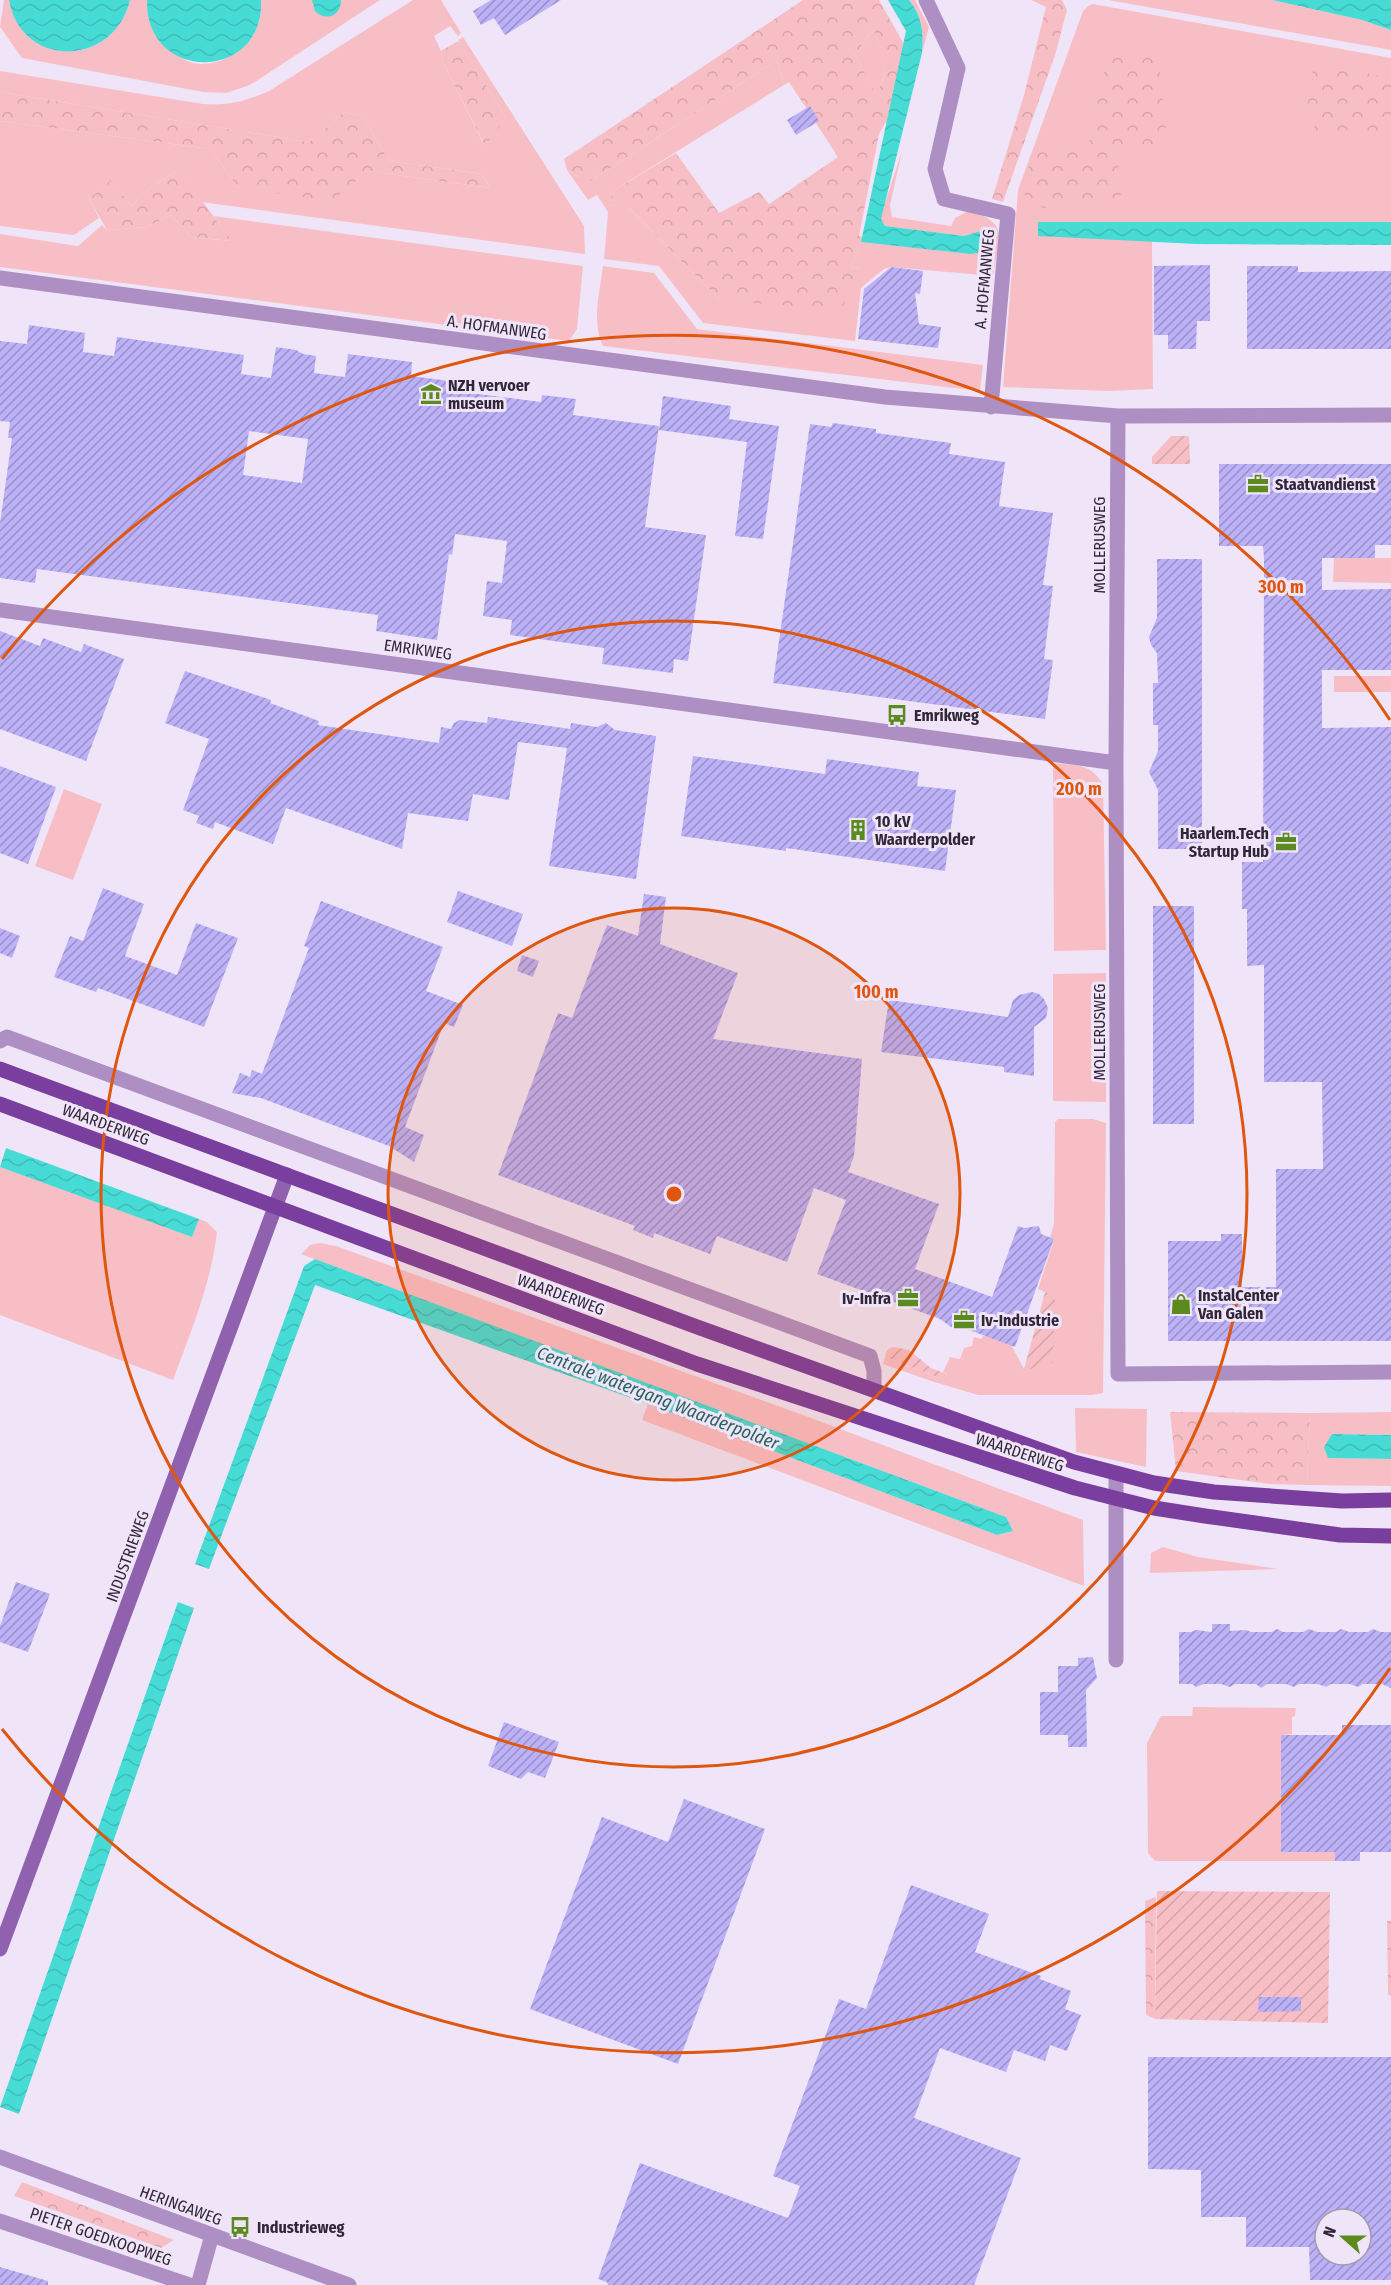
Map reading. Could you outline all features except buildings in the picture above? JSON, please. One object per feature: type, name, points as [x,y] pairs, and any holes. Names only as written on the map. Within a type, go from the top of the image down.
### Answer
[{"type":"main road","name":"WAARDERWEG","points":[[0,1069],[700,1328],[1074,1462],[1116,1474],[1214,1492],[1342,1501],[1391,1500]]},
{"type":"main road","name":"WAARDERWEG","points":[[0,1104],[697,1364],[1058,1483],[1154,1508],[1340,1536],[1391,1536]]},
{"type":"street","name":"A. HOFMANWEG","points":[[926,0],[958,68],[935,169],[944,199],[1008,214],[991,407]]},
{"type":"street","name":"A. HOFMANWEG","points":[[0,278],[874,395],[991,407],[1118,416],[1391,414]]},
{"type":"street","name":"MOLLERUSWEG","points":[[1118,416],[1116,763],[1118,1374],[1391,1372]]},
{"type":"street","name":"EMRIKWEG","points":[[0,610],[1116,763]]},
{"type":"street","points":[[0,1041],[7,1037],[870,1356],[874,1371],[874,1390]]},
{"type":"street","name":"INDUSTRIEWEG","points":[[0,1949],[286,1175]]},
{"type":"street","points":[[1116,1474],[1116,1660]]},
{"type":"street","name":"HERINGAWEG","points":[[0,2157],[349,2285]]},
{"type":"street","name":"PIETER GOEDKOOPWEG","points":[[0,2221],[190,2285]]},
{"type":"street","points":[[198,2285],[212,2235]]},
{"type":"green space","points":[[4,0],[9,0],[17,23],[31,39],[49,48],[68,51],[88,48],[106,38],[121,22],[130,0],[147,0],[148,13],[152,22],[177,53],[185,60],[203,64],[223,60],[248,43],[259,23],[261,0],[380,0],[250,85],[226,93],[203,92],[22,58],[0,27]]},
{"type":"green space","points":[[413,0],[441,0],[461,33],[458,36],[450,26],[434,36],[443,62],[484,145],[506,118],[459,42],[458,40],[463,37],[584,226],[585,254],[201,202],[179,170],[151,187],[131,206],[111,181],[89,199],[99,218],[74,235],[0,226],[0,121],[210,149],[239,188],[368,171],[490,188],[482,174],[389,161],[362,116],[344,112],[309,142],[0,92],[0,71],[203,104],[237,102],[269,91]]},
{"type":"green space","points":[[803,0],[879,0],[904,44],[893,120],[885,123],[879,134],[859,236],[871,238],[872,243],[859,247],[851,267],[861,268],[841,310],[720,300],[628,207],[608,205],[616,189],[676,153],[719,213],[759,192],[769,204],[838,157],[789,82],[784,85],[777,60],[592,180],[586,181],[567,170],[564,159]],"holes":[[[873,29],[883,54],[885,69],[876,94],[855,55]]]},
{"type":"green space","points":[[909,0],[915,0],[929,27],[922,53],[921,25],[917,12]]},
{"type":"green space","points":[[1031,0],[1062,0],[1067,10],[1055,55],[1003,202],[992,199],[1024,95],[1046,7]]},
{"type":"green space","points":[[1108,0],[1272,0],[1362,20],[1391,30],[1391,50]]},
{"type":"green space","points":[[1093,4],[1391,58],[1391,222],[1154,222],[1152,242],[1153,389],[1109,391],[1003,387],[1018,190],[1083,11]]},
{"type":"green space","points":[[873,29],[885,61],[884,76],[876,95],[855,55]]},
{"type":"green space","points":[[459,42],[506,118],[485,146],[443,62],[441,51]]},
{"type":"green space","points":[[1120,48],[1144,52],[1157,60],[1166,129],[1163,143],[1155,149],[1136,141],[1123,146],[1116,163],[1126,178],[1123,193],[1112,201],[1086,201],[1044,208],[1030,202],[1022,191],[1023,180],[1036,148],[1048,143],[1079,150],[1093,137],[1095,100],[1100,80]]},
{"type":"green space","points":[[777,60],[784,85],[616,189],[609,205],[628,207],[720,300],[861,268],[851,267],[859,247],[872,243],[970,254],[981,231],[964,236],[885,226],[880,218],[902,151],[890,205],[892,217],[951,226],[955,218],[968,211],[982,215],[997,227],[999,234],[993,276],[891,267],[884,269],[861,288],[855,341],[703,323],[659,266],[604,259],[608,212],[597,195],[588,200],[567,170],[577,176],[592,180]]},
{"type":"green space","points":[[1322,63],[1391,79],[1391,134],[1329,136],[1316,130],[1307,108],[1313,70]]},
{"type":"green space","points":[[0,92],[309,142],[344,112],[362,116],[389,161],[482,174],[490,188],[368,171],[332,201],[239,188],[210,149],[0,121]]},
{"type":"green space","points":[[179,170],[232,241],[191,237],[171,215],[146,227],[107,230],[89,199],[111,180],[131,206],[151,187]]},
{"type":"green space","points":[[171,215],[191,237],[231,241],[214,216],[583,266],[577,329],[569,341],[0,267],[0,234],[78,246],[102,225],[107,230],[146,227]]},
{"type":"green space","points":[[603,266],[654,273],[697,329],[983,365],[980,391],[603,346],[599,336],[597,317]]},
{"type":"green space","points":[[1171,436],[1189,436],[1190,464],[1152,464],[1152,457]]},
{"type":"green space","points":[[1334,558],[1391,558],[1391,583],[1333,582]]},
{"type":"green space","points":[[1334,676],[1391,676],[1391,692],[1334,692]]},
{"type":"green space","points":[[1053,763],[1082,766],[1093,772],[1103,784],[1106,950],[1054,951]]},
{"type":"green space","points":[[64,789],[102,804],[73,880],[35,866]]},
{"type":"green space","points":[[1106,973],[1106,1102],[1053,1101],[1053,974]]},
{"type":"green space","points":[[1058,1119],[1093,1119],[1106,1123],[1103,1393],[1092,1395],[978,1395],[883,1364],[885,1357],[945,1380],[947,1374],[943,1372],[950,1357],[960,1359],[964,1348],[972,1346],[974,1337],[981,1339],[984,1335],[1009,1341],[1024,1369],[1055,1297],[1038,1289],[1054,1240],[1050,1238],[1054,1224],[1055,1122]]},
{"type":"green space","points":[[0,1167],[192,1236],[199,1219],[207,1222],[217,1232],[205,1289],[173,1380],[0,1315]]},
{"type":"green space","points":[[320,1243],[336,1246],[803,1415],[1083,1520],[1084,1586],[642,1420],[648,1404],[997,1535],[1013,1531],[1006,1517],[301,1254],[310,1245]]},
{"type":"green space","points":[[1045,1292],[1055,1296],[1053,1362],[1042,1368],[1024,1369]]},
{"type":"green space","points":[[893,1347],[909,1350],[931,1368],[947,1374],[945,1380],[885,1357],[887,1350]]},
{"type":"green space","points":[[1075,1408],[1147,1409],[1146,1467],[1076,1452]]},
{"type":"green space","points":[[1170,1412],[1310,1413],[1307,1485],[1269,1484],[1176,1471]]},
{"type":"green space","points":[[1391,1412],[1391,1435],[1332,1434],[1328,1458],[1391,1459],[1391,1486],[1307,1485],[1310,1413]]},
{"type":"green space","points":[[1163,1547],[1198,1557],[1278,1569],[1150,1573],[1151,1553]]},
{"type":"green space","points":[[1193,1707],[1296,1708],[1295,1716],[1292,1717],[1292,1734],[1281,1735],[1335,1852],[1335,1861],[1155,1861],[1148,1853],[1147,1743],[1161,1716],[1192,1716]]},
{"type":"green space","points":[[1157,1891],[1330,1892],[1328,2023],[1155,2019]]},
{"type":"green space","points":[[1156,1897],[1155,2019],[1146,2015],[1145,1901]]},
{"type":"green space","points":[[1387,1921],[1391,1921],[1391,1996],[1388,1995]]},
{"type":"green space","points":[[22,2182],[174,2240],[161,2248],[14,2196]]},
{"type":"water","points":[[9,0],[130,0],[121,22],[106,38],[88,48],[68,51],[48,48],[31,39],[17,23]]},
{"type":"water","points":[[147,0],[261,0],[257,27],[245,46],[226,58],[205,62],[183,59],[165,47],[151,27]]},
{"type":"water","points":[[312,0],[341,0],[336,13],[328,17],[315,11]]},
{"type":"water","points":[[888,0],[909,0],[919,18],[923,45],[881,219],[885,226],[964,236],[981,231],[984,235],[984,247],[978,253],[861,242],[906,31]]},
{"type":"water","points":[[1272,0],[1391,0],[1391,30],[1362,20]]},
{"type":"water","points":[[1038,222],[1391,222],[1391,245],[1196,244],[1038,236]]},
{"type":"water","points":[[6,1148],[199,1219],[192,1237],[0,1167]]},
{"type":"water","name":"Centrale watergang Waarderpolder","points":[[315,1259],[1006,1517],[1013,1531],[997,1535],[648,1404],[315,1285],[209,1569],[195,1564],[304,1266]]},
{"type":"water","points":[[1332,1434],[1391,1435],[1391,1459],[1328,1458],[1324,1447]]},
{"type":"water","points":[[178,1602],[194,1608],[19,2114],[0,2107]]},
{"type":"place","name":"NZH vervoer museum","points":[[431,394]]},
{"type":"place","name":"Staatvandienst","points":[[1258,484]]},
{"type":"place","name":"Emrikweg","points":[[897,715]]},
{"type":"place","name":"10 kV Waarderpolder","points":[[858,830]]},
{"type":"place","name":"Haarlem.Tech Startup Hub","points":[[1286,842]]},
{"type":"place","name":"Iv-Infra","points":[[908,1298]]},
{"type":"place","name":"InstalCenter Van Galen","points":[[1181,1304]]},
{"type":"place","name":"Iv-Industrie","points":[[964,1320]]},
{"type":"place","name":"Industrieweg","points":[[240,2227]]}]
